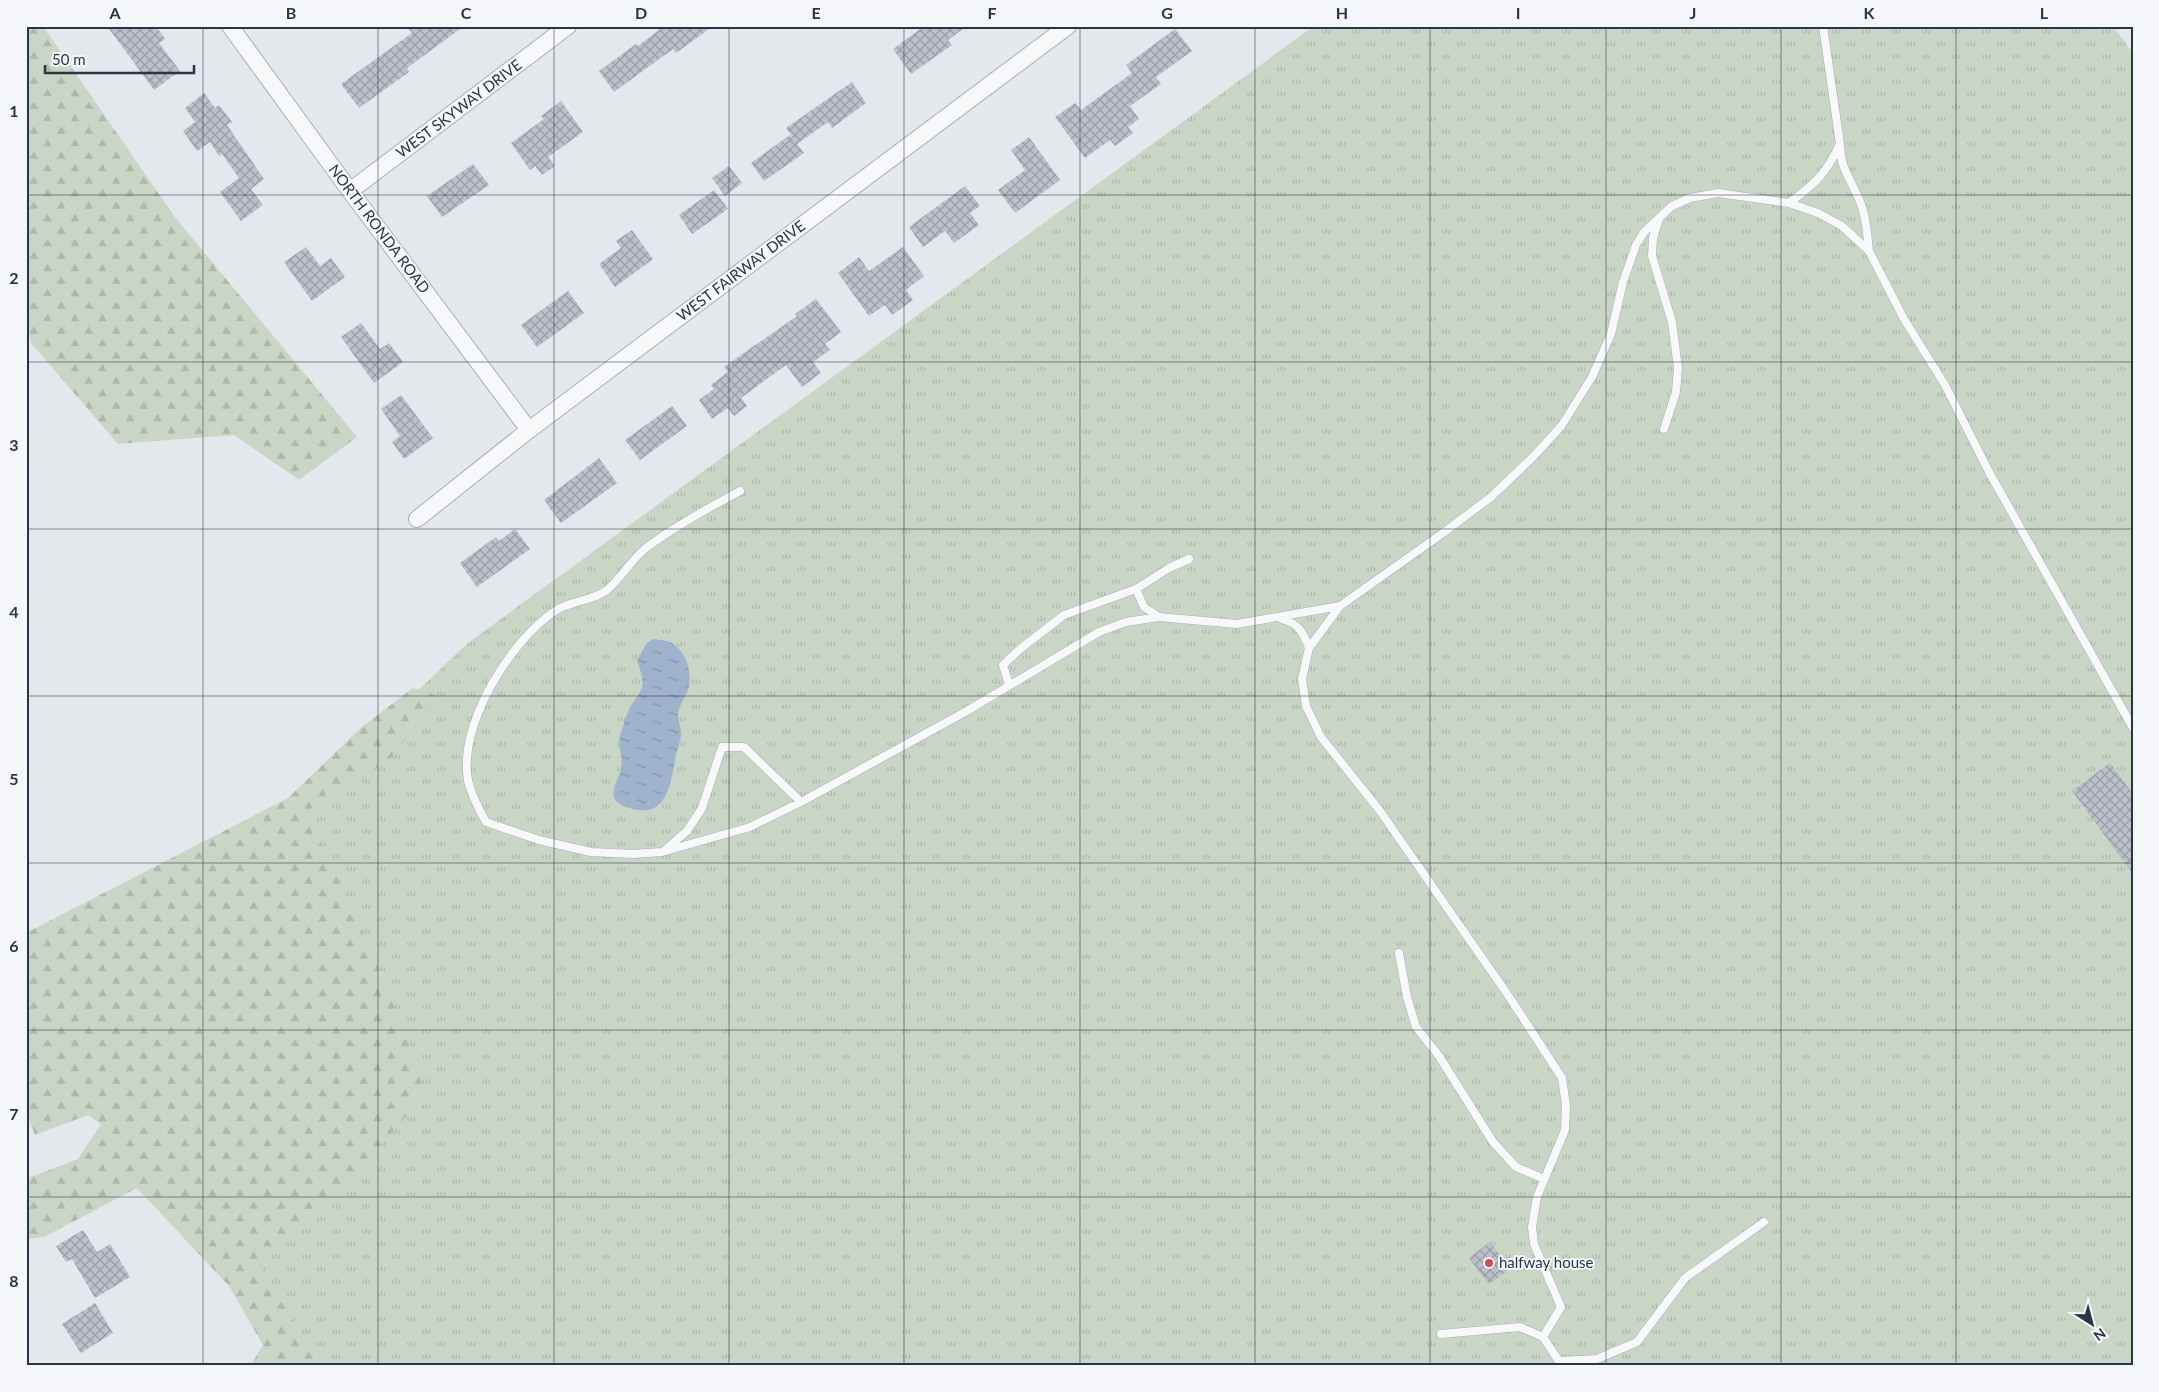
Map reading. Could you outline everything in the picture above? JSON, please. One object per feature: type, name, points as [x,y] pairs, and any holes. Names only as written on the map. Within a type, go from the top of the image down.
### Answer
[{"type":"street","name":"NORTH RONDA ROAD","points":[[230,26],[350,191],[529,430]]},
{"type":"street","name":"WEST SKYWAY DRIVE","points":[[350,191],[568,26]]},
{"type":"street","name":"WEST FAIRWAY DRIVE","points":[[417,519],[529,430],[1068,26]]},
{"type":"lane","points":[[1823,26],[1840,144],[1841,164],[1859,198],[1867,229],[1869,250],[1904,319],[1945,385],[1989,472],[2133,728]]},
{"type":"lane","points":[[1789,203],[1815,184],[1831,162],[1840,144]]},
{"type":"lane","points":[[1543,1337],[1561,1307],[1534,1244],[1532,1227],[1537,1198],[1565,1130],[1566,1104],[1562,1078],[1510,998],[1380,810],[1321,737],[1306,706],[1302,679],[1310,648],[1340,606],[1491,497],[1534,456],[1562,425],[1592,378],[1611,334],[1623,282],[1636,245],[1644,232],[1672,206],[1690,198],[1718,193],[1789,203],[1818,213],[1842,226],[1869,250]]},
{"type":"lane","points":[[1660,218],[1653,238],[1652,256],[1672,322],[1678,368],[1676,392],[1664,429]]},
{"type":"lane","points":[[740,491],[693,516],[644,549],[608,588],[597,597],[570,603],[554,611],[536,627],[507,660],[482,700],[472,732],[468,755],[468,780],[475,802],[486,822],[538,840],[591,852],[633,854],[662,852],[750,827],[801,802],[965,712],[1098,632],[1126,622],[1159,617],[1237,624],[1340,606]]},
{"type":"lane","points":[[1009,685],[1003,665],[1064,615],[1136,589],[1169,568],[1189,559]]},
{"type":"lane","points":[[1136,589],[1144,607],[1159,617]]},
{"type":"lane","points":[[1279,618],[1292,622],[1302,630],[1310,648]]},
{"type":"lane","points":[[662,852],[687,831],[702,808],[722,747],[744,746],[801,802]]},
{"type":"lane","points":[[1399,953],[1416,1026],[1439,1056],[1493,1142],[1516,1167],[1544,1179]]},
{"type":"lane","points":[[1441,1334],[1520,1327],[1543,1337],[1561,1364],[1597,1359],[1637,1342],[1661,1313],[1685,1278],[1764,1222]]},
{"type":"green space","points":[[26,26],[43,26],[174,216],[357,437],[299,480],[234,435],[118,444],[31,343],[26,311]]},
{"type":"green space","points":[[1314,26],[2113,26],[2133,53],[2133,1366],[296,1366],[226,1262],[277,831],[307,795],[468,643]]},
{"type":"green space","points":[[413,688],[438,696],[392,757],[347,790],[329,791],[305,814],[345,891],[406,1032],[425,1095],[348,1182],[260,1265],[320,1366],[250,1366],[263,1345],[229,1286],[137,1188],[44,1237],[26,1239],[26,1179],[78,1159],[101,1124],[88,1115],[35,1135],[28,1117],[26,1105],[27,1093],[30,1087],[26,1084],[26,933],[288,798],[363,726]]},
{"type":"water","points":[[653,639],[670,642],[682,652],[688,664],[690,678],[688,690],[678,712],[681,737],[668,791],[657,806],[649,810],[639,810],[619,804],[615,800],[614,790],[622,765],[619,744],[620,735],[632,704],[642,687],[642,677],[637,661],[646,644]]},
{"type":"building","points":[[107,26],[156,26],[165,39],[159,43],[180,71],[154,90]]},
{"type":"building","points":[[407,26],[464,26],[407,68],[409,72],[359,108],[341,84],[412,33]]},
{"type":"building","points":[[664,26],[713,26],[676,53],[673,49],[614,92],[599,71],[636,44],[638,46]]},
{"type":"building","points":[[924,26],[967,26],[948,40],[952,45],[911,74],[893,49]]},
{"type":"building","points":[[1175,29],[1192,51],[1156,77],[1161,84],[1130,106],[1139,119],[1128,127],[1133,133],[1115,146],[1110,140],[1085,158],[1055,117],[1075,103],[1081,110],[1132,73],[1126,65]]},
{"type":"building","points":[[852,82],[866,103],[832,128],[828,122],[797,144],[804,153],[764,181],[751,163],[790,135],[795,141],[786,128]]},
{"type":"building","points":[[204,93],[215,108],[219,105],[232,122],[227,125],[264,179],[251,189],[263,205],[241,221],[220,192],[239,178],[222,154],[219,156],[210,142],[197,151],[183,131],[195,122],[185,108]]},
{"type":"building","points":[[561,101],[583,132],[548,157],[555,166],[542,175],[535,166],[530,170],[511,143],[544,119],[541,116]]},
{"type":"building","points":[[1029,137],[1060,180],[1015,213],[998,190],[1025,170],[1011,150]]},
{"type":"building","points":[[473,164],[489,185],[442,217],[427,196]]},
{"type":"building","points":[[729,166],[742,183],[725,196],[712,178]]},
{"type":"building","points":[[965,186],[980,206],[970,213],[979,225],[954,243],[945,231],[923,247],[909,227]]},
{"type":"building","points":[[714,190],[728,209],[692,234],[679,215]]},
{"type":"building","points":[[632,230],[653,259],[615,287],[599,264],[621,248],[616,241]]},
{"type":"building","points":[[306,247],[320,266],[331,258],[345,277],[312,301],[284,262]]},
{"type":"building","points":[[903,247],[924,276],[906,290],[913,300],[892,315],[885,305],[869,316],[838,273],[859,257],[869,271]]},
{"type":"building","points":[[568,291],[584,313],[537,347],[521,325]]},
{"type":"building","points":[[816,299],[841,332],[825,344],[830,350],[813,362],[821,373],[802,387],[786,365],[741,398],[747,406],[734,416],[728,408],[712,419],[699,400],[714,389],[711,385],[728,372],[724,367],[797,316],[795,314]]},
{"type":"building","points":[[361,323],[380,349],[389,343],[403,362],[374,383],[341,337]]},
{"type":"building","points":[[401,395],[433,438],[404,459],[392,442],[400,436],[381,409]]},
{"type":"building","points":[[672,406],[687,426],[640,460],[625,440]]},
{"type":"building","points":[[599,458],[617,483],[561,523],[544,500]]},
{"type":"building","points":[[515,529],[530,549],[477,587],[460,563],[496,537],[499,541]]},
{"type":"building","points":[[2110,763],[2133,794],[2133,874],[2072,791]]},
{"type":"building","points":[[83,1230],[97,1252],[110,1244],[130,1277],[95,1298],[72,1259],[66,1262],[56,1246]]},
{"type":"building","name":"halfway house","points":[[1490,1242],[1510,1269],[1489,1284],[1469,1258]]},
{"type":"building","points":[[95,1303],[113,1333],[81,1353],[62,1324]]},
{"type":"place","name":"halfway house","points":[[1489,1263]]}]
